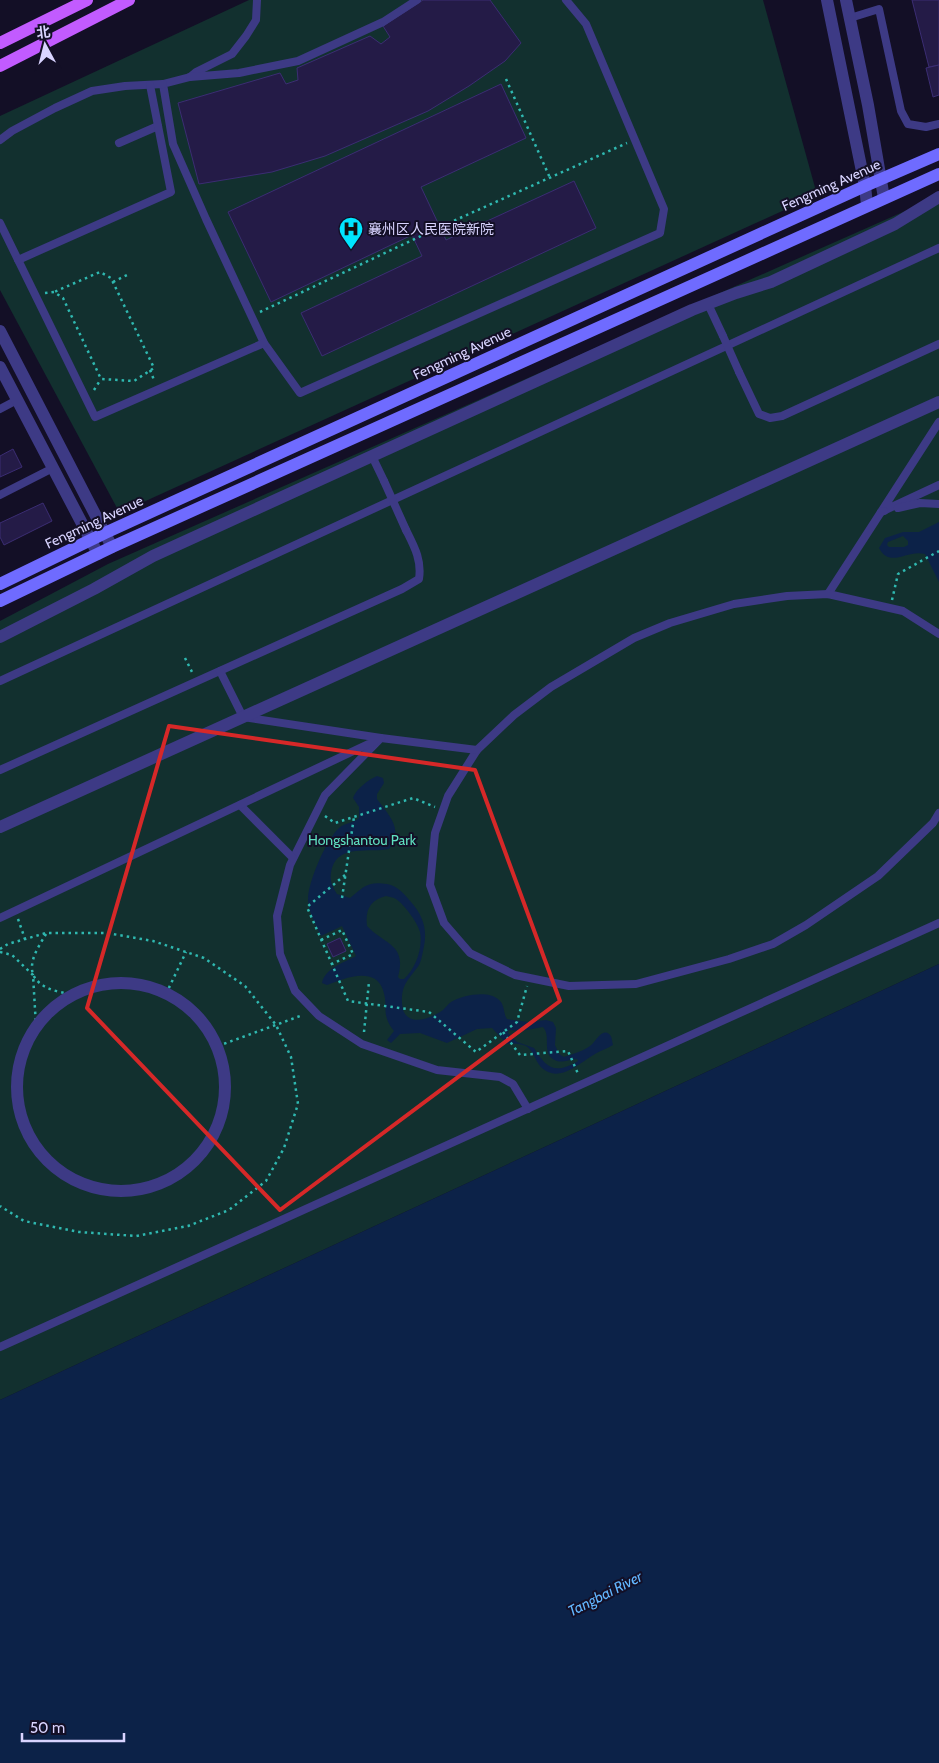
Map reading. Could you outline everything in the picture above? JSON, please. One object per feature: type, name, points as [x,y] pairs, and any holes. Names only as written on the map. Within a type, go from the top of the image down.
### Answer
[{"type":"main road","points":[[0,43],[88,0]]},
{"type":"main road","points":[[0,66],[129,0]]},
{"type":"main road","name":"Fengming Avenue","points":[[0,584],[104,533],[882,178],[939,154]]},
{"type":"main road","points":[[0,602],[112,547],[939,174]]},
{"type":"street","points":[[827,0],[865,186],[867,205]]},
{"type":"street","points":[[846,0],[868,105],[884,198]]},
{"type":"street","points":[[0,637],[154,556],[708,304],[771,282],[895,224],[939,197]]},
{"type":"street","points":[[0,332],[112,547]]},
{"type":"street","points":[[0,367],[98,554]]},
{"type":"street","points":[[0,828],[939,402]]},
{"type":"street","points":[[114,983],[147,986],[177,998],[201,1019],[218,1046],[226,1082],[221,1117],[205,1149],[179,1174],[146,1188],[110,1190],[75,1180],[46,1159],[26,1129],[17,1094],[20,1058],[36,1026],[57,1004],[83,990],[114,983]]},
{"type":"lane","points":[[190,77],[196,72],[232,54],[256,20],[256,0]]},
{"type":"lane","points":[[0,140],[12,131],[54,108],[92,91],[125,86],[163,84],[190,77],[239,73],[298,61],[383,22],[416,0]]},
{"type":"lane","points":[[163,84],[173,144],[264,343],[300,393],[660,233],[664,209],[586,24],[566,0]]},
{"type":"lane","points":[[850,18],[879,9],[904,118],[908,124],[926,128],[939,124]]},
{"type":"lane","points":[[18,260],[171,192],[150,85]]},
{"type":"lane","points":[[119,143],[158,126]]},
{"type":"lane","points":[[0,224],[95,417],[264,343]]},
{"type":"lane","points":[[0,681],[939,248]]},
{"type":"lane","points":[[708,304],[759,414],[770,418],[782,416],[939,344]]},
{"type":"lane","points":[[0,409],[18,400]]},
{"type":"lane","points":[[828,594],[939,422]]},
{"type":"lane","points":[[0,770],[402,589],[419,579],[421,568],[419,556],[372,456]]},
{"type":"lane","points":[[0,495],[53,468]]},
{"type":"lane","points":[[881,512],[939,486]]},
{"type":"lane","points":[[881,512],[920,503],[939,504]]},
{"type":"lane","points":[[939,634],[903,612],[828,594],[787,596],[734,604],[670,623],[634,638],[551,687],[514,715],[477,750],[448,796],[443,810],[435,833],[430,885],[444,923],[470,953],[515,975],[569,986],[636,984],[729,959],[773,944],[806,925],[878,876],[933,823],[939,813]]},
{"type":"lane","points":[[220,671],[243,717],[381,738],[477,750]]},
{"type":"lane","points":[[0,918],[381,738]]},
{"type":"lane","points":[[381,738],[325,795],[293,858],[277,916],[280,954],[295,990],[314,1011],[362,1044],[438,1070],[500,1077],[513,1084],[528,1109]]},
{"type":"lane","points":[[240,805],[293,858]]},
{"type":"lane","points":[[0,1347],[939,923]]},
{"type":"path","points":[[506,79],[550,178]]},
{"type":"path","points":[[251,316],[634,140]]},
{"type":"path","points":[[34,293],[54,292],[100,272],[111,278],[154,368],[134,381],[100,379],[62,298],[54,292]]},
{"type":"path","points":[[113,282],[129,274]]},
{"type":"path","points":[[889,608],[898,574],[939,551]]},
{"type":"path","points":[[185,658],[196,682]]},
{"type":"path","points":[[318,810],[335,823],[413,798],[443,810]]},
{"type":"path","points":[[342,898],[354,817]]},
{"type":"path","points":[[345,875],[306,907],[348,1001],[428,1012],[476,1052],[517,1022],[530,978]]},
{"type":"path","points":[[16,911],[25,940]]},
{"type":"path","points":[[321,940],[342,930],[353,954],[332,964]]},
{"type":"path","points":[[36,1026],[32,966],[38,946],[46,933]]},
{"type":"path","points":[[0,950],[46,933],[107,933],[153,942],[204,958],[246,986],[276,1025],[291,1057],[298,1104],[284,1148],[266,1180],[229,1210],[188,1226],[136,1236],[79,1232],[24,1221],[0,1206]]},
{"type":"path","points":[[0,950],[12,955],[41,985],[55,991],[69,993],[83,990]]},
{"type":"path","points":[[166,994],[186,952]]},
{"type":"path","points":[[362,1044],[369,982]]},
{"type":"path","points":[[218,1046],[314,1011]]},
{"type":"path","points":[[503,1032],[520,1055],[568,1051],[583,1084]]},
{"type":"highlighted area","points":[[169,726],[475,770],[560,1001],[280,1210],[87,1008]]},
{"type":"green space","name":"襄州区人民医院新院","points":[[249,0],[763,0],[816,191],[813,197],[139,504],[117,508],[0,290],[0,116]]},
{"type":"green space","name":"Hongshantou Park","points":[[939,196],[939,964],[0,1400],[0,621],[108,564]]},
{"type":"water","points":[[939,522],[939,582],[925,554],[918,553],[894,558],[883,554],[879,548],[885,538],[903,532],[919,532]],"holes":[[[903,536],[908,541],[908,545],[904,547],[889,547],[887,545],[888,542]]]},
{"type":"water","points":[[377,776],[383,778],[384,783],[377,794],[377,799],[393,822],[395,835],[393,842],[389,849],[348,852],[341,855],[332,868],[331,879],[337,894],[350,898],[371,884],[391,885],[403,893],[419,913],[424,925],[425,937],[419,965],[403,990],[402,1005],[405,1014],[409,1018],[418,1020],[429,1018],[439,1013],[456,999],[482,994],[494,996],[500,1001],[507,1019],[528,1022],[546,1020],[553,1022],[556,1028],[555,1045],[559,1054],[564,1057],[587,1048],[604,1033],[610,1035],[613,1045],[570,1070],[555,1074],[542,1068],[526,1046],[507,1044],[492,1028],[477,1029],[447,1043],[420,1033],[400,1034],[391,1043],[387,1040],[394,1031],[387,1020],[385,996],[379,982],[366,976],[358,976],[349,977],[327,985],[322,983],[331,969],[356,956],[342,926],[321,936],[308,904],[311,882],[323,851],[334,834],[341,826],[359,818],[359,807],[353,798],[366,782]],"holes":[[[386,896],[394,898],[401,903],[413,918],[420,932],[418,957],[404,979],[398,977],[400,966],[397,951],[367,926],[367,915],[370,906],[376,900]],[[543,1027],[547,1036],[547,1050],[552,1058],[557,1061],[577,1059],[578,1061],[563,1068],[552,1067],[547,1065],[534,1048],[517,1042],[508,1033],[509,1030],[521,1031]]]},
{"type":"water","name":"Tangbai River","points":[[939,964],[939,1763],[0,1763],[0,1400]]},
{"type":"building","points":[[423,0],[490,0],[521,43],[505,61],[428,111],[325,156],[272,172],[199,184],[178,103],[280,73],[286,84],[298,80],[297,68],[370,36],[381,44],[390,37],[383,26]]},
{"type":"building","points":[[912,0],[939,0],[939,65],[929,67]]},
{"type":"building","points":[[939,65],[939,95],[933,97],[926,68]]},
{"type":"building","points":[[501,84],[526,138],[421,187],[446,240],[574,181],[596,228],[322,356],[301,313],[422,256],[412,235],[271,302],[228,212]]},
{"type":"building","points":[[13,449],[22,467],[0,477],[0,456]]},
{"type":"building","points":[[43,503],[52,521],[4,545],[0,537],[0,523]]},
{"type":"building","points":[[340,938],[346,951],[333,957],[327,944]]},
{"type":"place","name":"襄州区人民医院新院","points":[[351,250]]}]
